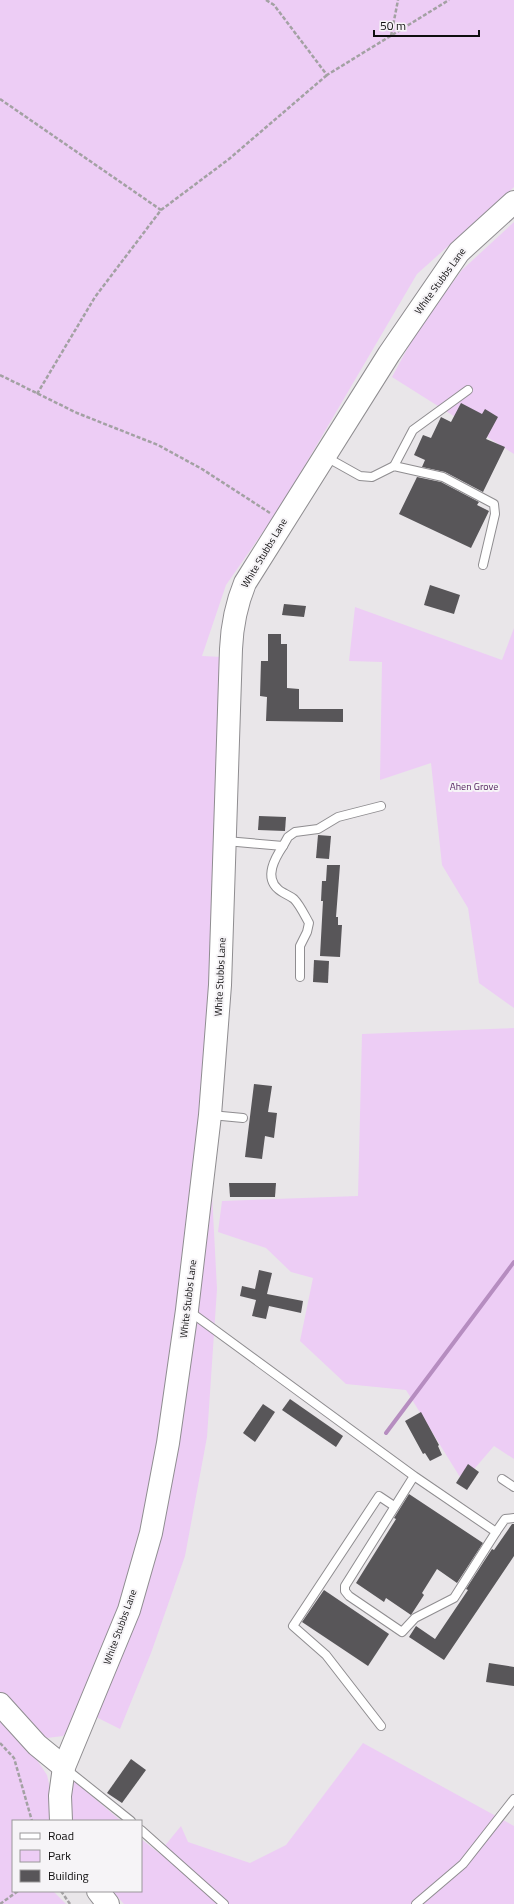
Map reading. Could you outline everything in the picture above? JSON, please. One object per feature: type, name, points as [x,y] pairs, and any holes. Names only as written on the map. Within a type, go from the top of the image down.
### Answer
[{"type":"street","name":"White Stubbs Lane","points":[[61,1820],[60,1796],[64,1767],[129,1610],[150,1533],[168,1443],[187,1310],[210,1115],[220,985],[226,841],[230,649],[233,621],[238,600],[245,582],[326,457],[389,354],[459,252],[514,202]]},
{"type":"street","points":[[0,1704],[38,1745],[64,1767]]},
{"type":"street","points":[[99,1892],[108,1904]]},
{"type":"lane","points":[[326,457],[360,476],[372,478],[394,466],[414,430],[468,390]]},
{"type":"lane","points":[[394,466],[443,477],[494,504],[495,514],[483,565]]},
{"type":"lane","points":[[300,977],[300,946],[307,932],[309,923],[294,899],[273,884],[271,873],[276,856],[288,837],[295,832],[318,829],[338,817],[381,806]]},
{"type":"lane","points":[[226,841],[283,846]]},
{"type":"lane","points":[[210,1115],[243,1118]]},
{"type":"lane","points":[[187,1310],[414,1476],[496,1532]]},
{"type":"lane","points":[[414,1476],[345,1586],[345,1591],[349,1596],[402,1632],[415,1618],[454,1598],[505,1519],[514,1518]]},
{"type":"lane","points":[[502,1479],[514,1487]]},
{"type":"lane","points":[[381,1726],[326,1655],[293,1626],[379,1496],[394,1506]]},
{"type":"lane","points":[[64,1767],[130,1820]]},
{"type":"lane","points":[[416,1904],[463,1864],[514,1799]]},
{"type":"lane","points":[[142,1831],[224,1904]]},
{"type":"path","points":[[266,0],[274,5],[327,75]]},
{"type":"path","points":[[390,36],[398,0]]},
{"type":"path","points":[[37,394],[95,297],[162,210],[229,159],[327,75],[449,0]]},
{"type":"path","points":[[0,99],[162,210]]},
{"type":"path","points":[[0,375],[77,413],[158,445],[202,469],[284,522]]},
{"type":"path","points":[[0,1743],[14,1758],[32,1820]]},
{"type":"path","points":[[0,1904],[17,1892]]},
{"type":"path","points":[[62,1892],[70,1904]]},
{"type":"green space","points":[[0,0],[514,0],[514,187],[417,274],[281,506],[226,585],[202,656],[222,657],[209,1046],[165,1439],[130,1588],[72,1724],[63,1736],[47,1738],[38,1736],[0,1696]]},
{"type":"green space","points":[[514,222],[514,454],[392,377],[418,329],[462,270]]},
{"type":"green space","name":"Ahen Grove","points":[[355,607],[502,660],[514,628],[514,1008],[479,983],[468,908],[442,865],[431,763],[380,780],[382,662],[349,661]]},
{"type":"green space","points":[[514,1028],[514,1459],[494,1446],[463,1482],[406,1390],[346,1384],[300,1341],[313,1278],[291,1272],[266,1248],[218,1232],[222,1201],[358,1196],[362,1034]]},
{"type":"green space","points":[[212,1194],[217,1289],[207,1437],[185,1556],[151,1653],[120,1729],[96,1717],[133,1621],[203,1253]]},
{"type":"green space","points":[[0,1714],[22,1738],[47,1775],[54,1805],[55,1820],[12,1820],[12,1892],[54,1892],[66,1904],[0,1904]]},
{"type":"green space","points":[[363,1743],[514,1826],[514,1904],[124,1904],[113,1892],[142,1892],[142,1840],[159,1853],[181,1826],[188,1842],[250,1863],[286,1845]]},
{"type":"green space","points":[[72,1779],[120,1820],[72,1820],[68,1800]]},
{"type":"building","points":[[461,403],[482,414],[485,409],[498,417],[486,439],[505,447],[483,492],[445,472],[422,467],[425,460],[414,455],[423,435],[431,438],[441,417],[451,422]]},
{"type":"building","points":[[417,477],[441,482],[479,502],[477,505],[489,511],[471,548],[399,514]]},
{"type":"building","points":[[430,585],[460,595],[454,614],[424,605]]},
{"type":"building","points":[[284,604],[306,606],[304,617],[282,615]]},
{"type":"building","points":[[268,634],[281,634],[281,644],[287,644],[287,688],[299,689],[299,709],[343,709],[343,722],[266,721],[267,697],[260,696],[261,661],[268,661]]},
{"type":"building","points":[[259,816],[286,817],[285,831],[258,830]]},
{"type":"building","points":[[318,835],[331,836],[329,859],[316,858]]},
{"type":"building","points":[[327,865],[340,865],[336,917],[338,917],[338,925],[342,925],[340,957],[320,956],[323,901],[321,901],[322,881],[326,881]]},
{"type":"building","points":[[314,960],[329,961],[328,983],[313,982]]},
{"type":"building","points":[[254,1084],[272,1086],[268,1112],[277,1113],[274,1138],[265,1136],[262,1159],[245,1157]]},
{"type":"building","points":[[229,1183],[276,1183],[275,1197],[230,1197]]},
{"type":"building","points":[[259,1270],[272,1273],[267,1294],[303,1301],[301,1313],[269,1306],[266,1319],[252,1316],[256,1300],[240,1296],[242,1286],[255,1289]]},
{"type":"building","points":[[290,1399],[343,1436],[336,1447],[282,1410]]},
{"type":"building","points":[[263,1404],[275,1412],[255,1442],[243,1433]]},
{"type":"building","points":[[421,1412],[439,1445],[438,1446],[442,1455],[430,1461],[425,1453],[423,1454],[405,1421]]},
{"type":"building","points":[[468,1464],[479,1472],[467,1490],[456,1483]]},
{"type":"building","points":[[409,1494],[483,1543],[457,1583],[437,1569],[422,1593],[424,1595],[411,1615],[386,1598],[384,1602],[356,1583],[396,1519],[394,1518]]},
{"type":"building","points":[[512,1524],[514,1524],[514,1556],[444,1660],[409,1637],[416,1626],[435,1639],[468,1590],[466,1589],[492,1549],[494,1550]]},
{"type":"building","points":[[324,1590],[389,1634],[368,1666],[302,1622]]},
{"type":"building","points":[[489,1663],[514,1667],[514,1686],[486,1682]]},
{"type":"building","points":[[131,1759],[146,1770],[122,1803],[107,1793]]},
{"type":"waterway","points":[[386,1433],[514,1262]]}]
